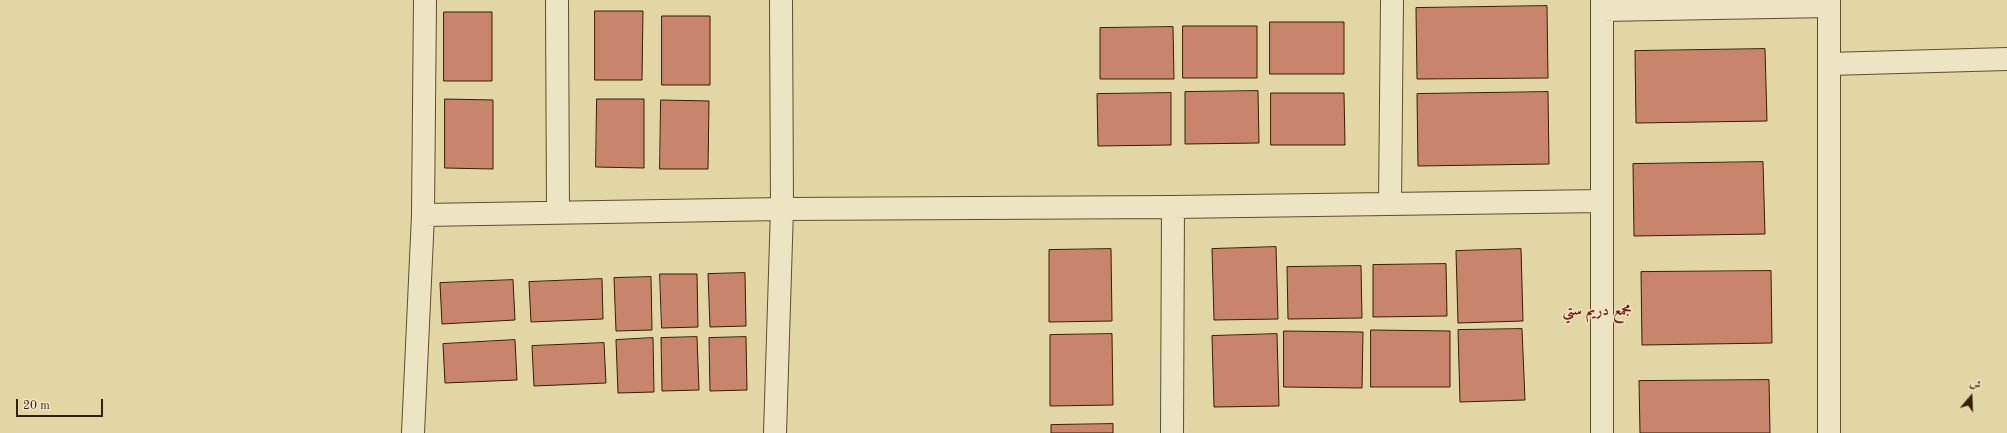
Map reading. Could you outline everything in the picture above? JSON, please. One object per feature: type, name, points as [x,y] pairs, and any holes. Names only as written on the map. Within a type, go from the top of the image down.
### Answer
[{"type":"street","points":[[413,433],[423,215],[425,0]]},
{"type":"street","points":[[557,0],[558,212]]},
{"type":"street","points":[[775,433],[782,209],[781,0]]},
{"type":"street","points":[[1390,204],[1392,0]]},
{"type":"street","points":[[1602,433],[1602,5],[1829,3],[1829,433]]},
{"type":"street","points":[[1829,64],[2007,59]]},
{"type":"street","points":[[423,215],[782,209],[1173,207],[1602,201]]},
{"type":"street","points":[[1172,433],[1173,207]]},
{"type":"building","points":[[1547,6],[1548,78],[1417,79],[1416,8]]},
{"type":"building","points":[[595,11],[643,11],[642,80],[595,80]]},
{"type":"building","points":[[444,12],[492,12],[492,81],[444,81]]},
{"type":"building","points":[[662,16],[710,16],[710,85],[662,85]]},
{"type":"building","points":[[1270,22],[1344,22],[1344,74],[1270,74]]},
{"type":"building","points":[[1183,26],[1257,26],[1257,78],[1183,78]]},
{"type":"building","points":[[1173,27],[1174,79],[1100,79],[1100,28]]},
{"type":"building","points":[[1765,49],[1767,121],[1636,123],[1635,51]]},
{"type":"building","points":[[1258,91],[1259,143],[1185,144],[1185,92]]},
{"type":"building","points":[[1548,92],[1549,164],[1418,166],[1417,94]]},
{"type":"building","points":[[1171,93],[1171,145],[1098,146],[1097,94]]},
{"type":"building","points":[[1271,93],[1344,93],[1345,145],[1271,145]]},
{"type":"building","points":[[445,99],[493,100],[493,169],[445,168]]},
{"type":"building","points":[[597,99],[644,99],[644,168],[596,167]]},
{"type":"building","points":[[661,100],[709,101],[708,169],[660,169]]},
{"type":"building","points":[[1763,162],[1765,234],[1634,236],[1633,164]]},
{"type":"building","points":[[1276,247],[1278,319],[1214,320],[1212,249]]},
{"type":"building","points":[[1111,249],[1112,321],[1049,322],[1049,250]]},
{"type":"building","points":[[1521,249],[1523,321],[1458,323],[1456,251]]},
{"type":"building","points":[[1446,264],[1447,316],[1373,317],[1373,265]]},
{"type":"building","points":[[1361,266],[1362,318],[1288,319],[1287,267]]},
{"type":"building","points":[[1771,271],[1772,343],[1642,345],[1641,272]]},
{"type":"building","points":[[745,273],[746,326],[710,327],[708,274]]},
{"type":"building","points":[[660,274],[697,274],[698,327],[662,328]]},
{"type":"building","points":[[651,277],[652,330],[616,331],[614,278]]},
{"type":"building","points":[[602,279],[603,319],[531,322],[529,282]]},
{"type":"building","points":[[513,280],[515,320],[442,324],[440,283]]},
{"type":"building","points":[[1522,329],[1525,400],[1460,402],[1458,330]]},
{"type":"building","points":[[1371,330],[1450,331],[1450,387],[1371,387]]},
{"type":"building","points":[[1284,331],[1363,332],[1362,388],[1284,387]]},
{"type":"building","points":[[1112,334],[1113,405],[1050,406],[1050,335]]},
{"type":"building","points":[[1277,334],[1279,406],[1214,407],[1212,336]]},
{"type":"building","points":[[697,337],[699,390],[662,391],[661,338]]},
{"type":"building","points":[[746,337],[747,390],[710,391],[709,338]]},
{"type":"building","points":[[653,338],[654,392],[618,393],[616,340]]},
{"type":"building","points":[[515,340],[517,380],[445,383],[443,344]]},
{"type":"building","points":[[604,343],[606,383],[534,386],[532,346]]},
{"type":"building","points":[[1769,380],[1770,433],[1640,433],[1639,381]]},
{"type":"building","points":[[1113,424],[1113,433],[1051,433],[1051,425]]},
{"type":"district","name":"مجمع دريم ستي","points":[[1597,311]]}]
